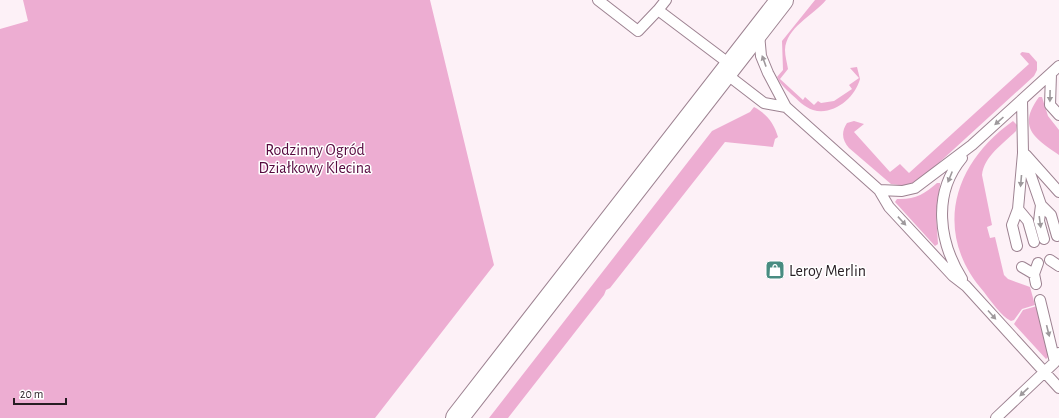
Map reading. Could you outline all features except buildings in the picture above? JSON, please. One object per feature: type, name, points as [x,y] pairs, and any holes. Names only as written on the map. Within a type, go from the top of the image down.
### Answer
[{"type":"main road","points":[[457,418],[782,0]]},
{"type":"lane","points":[[598,0],[638,31],[666,0]]},
{"type":"lane","points":[[658,10],[728,69],[764,103],[786,107]]},
{"type":"lane","points":[[759,30],[761,56],[786,107],[879,190],[889,207],[953,276],[966,286],[1059,388]]},
{"type":"lane","points":[[879,190],[902,191],[914,188],[972,145],[1059,66]]},
{"type":"lane","points":[[1051,74],[1050,105],[1059,115]]},
{"type":"lane","points":[[1017,246],[1012,225],[1018,209],[1023,152],[1022,100]]},
{"type":"lane","points":[[966,286],[952,264],[946,250],[942,230],[942,211],[948,181],[956,165],[972,145]]},
{"type":"lane","points":[[1023,152],[1058,193]]},
{"type":"lane","points":[[1023,152],[1041,205],[1039,221],[1044,239]]},
{"type":"lane","points":[[1041,205],[1051,215],[1057,236]]},
{"type":"lane","points":[[1018,209],[1028,221],[1034,242]]},
{"type":"lane","points":[[1022,267],[1035,279],[1038,263]]},
{"type":"lane","points":[[996,418],[1045,372],[1057,358],[1040,300]]},
{"type":"green space","name":"Rodzinny Ogród Działkowy Klecina","points":[[23,0],[430,0],[494,265],[375,418],[0,418],[0,29],[28,21]]},
{"type":"green space","points":[[815,0],[826,0],[821,6],[801,22],[790,35],[785,50],[788,69],[780,79],[803,100],[805,97],[814,105],[818,101],[821,103],[834,101],[852,89],[849,85],[859,78],[850,68],[857,67],[860,79],[853,93],[842,104],[835,108],[821,111],[810,109],[801,103],[783,86],[777,77],[783,70],[782,41]]},
{"type":"green space","points":[[1022,52],[1029,53],[1037,62],[1037,70],[1034,76],[919,181],[907,186],[891,184],[849,148],[845,142],[843,133],[847,123],[854,121],[864,124],[854,132],[890,172],[900,164],[909,173],[1029,64],[1020,54]]},
{"type":"green space","points":[[1039,97],[1042,97],[1048,116],[1059,130],[1059,155],[1042,143],[1031,131],[1029,116]]},
{"type":"green space","points":[[754,107],[769,119],[774,127],[778,137],[775,139],[773,147],[725,142],[610,288],[606,290],[604,295],[508,418],[489,418],[712,131],[750,112]]},
{"type":"green space","points":[[1013,121],[1017,125],[1016,131],[990,156],[986,162],[982,175],[992,225],[987,227],[990,238],[995,237],[1004,275],[1008,279],[1030,287],[1035,305],[1022,309],[1014,320],[1011,321],[996,308],[968,269],[958,246],[955,223],[956,200],[964,178],[976,157],[992,138]]},
{"type":"green space","points":[[937,183],[940,183],[940,185],[936,213],[938,244],[935,246],[895,202],[897,199],[919,196]]},
{"type":"green space","points":[[1037,306],[1049,356],[1046,359],[1014,324],[1023,310]]},
{"type":"place","name":"Leroy Merlin","points":[[775,270]]}]
